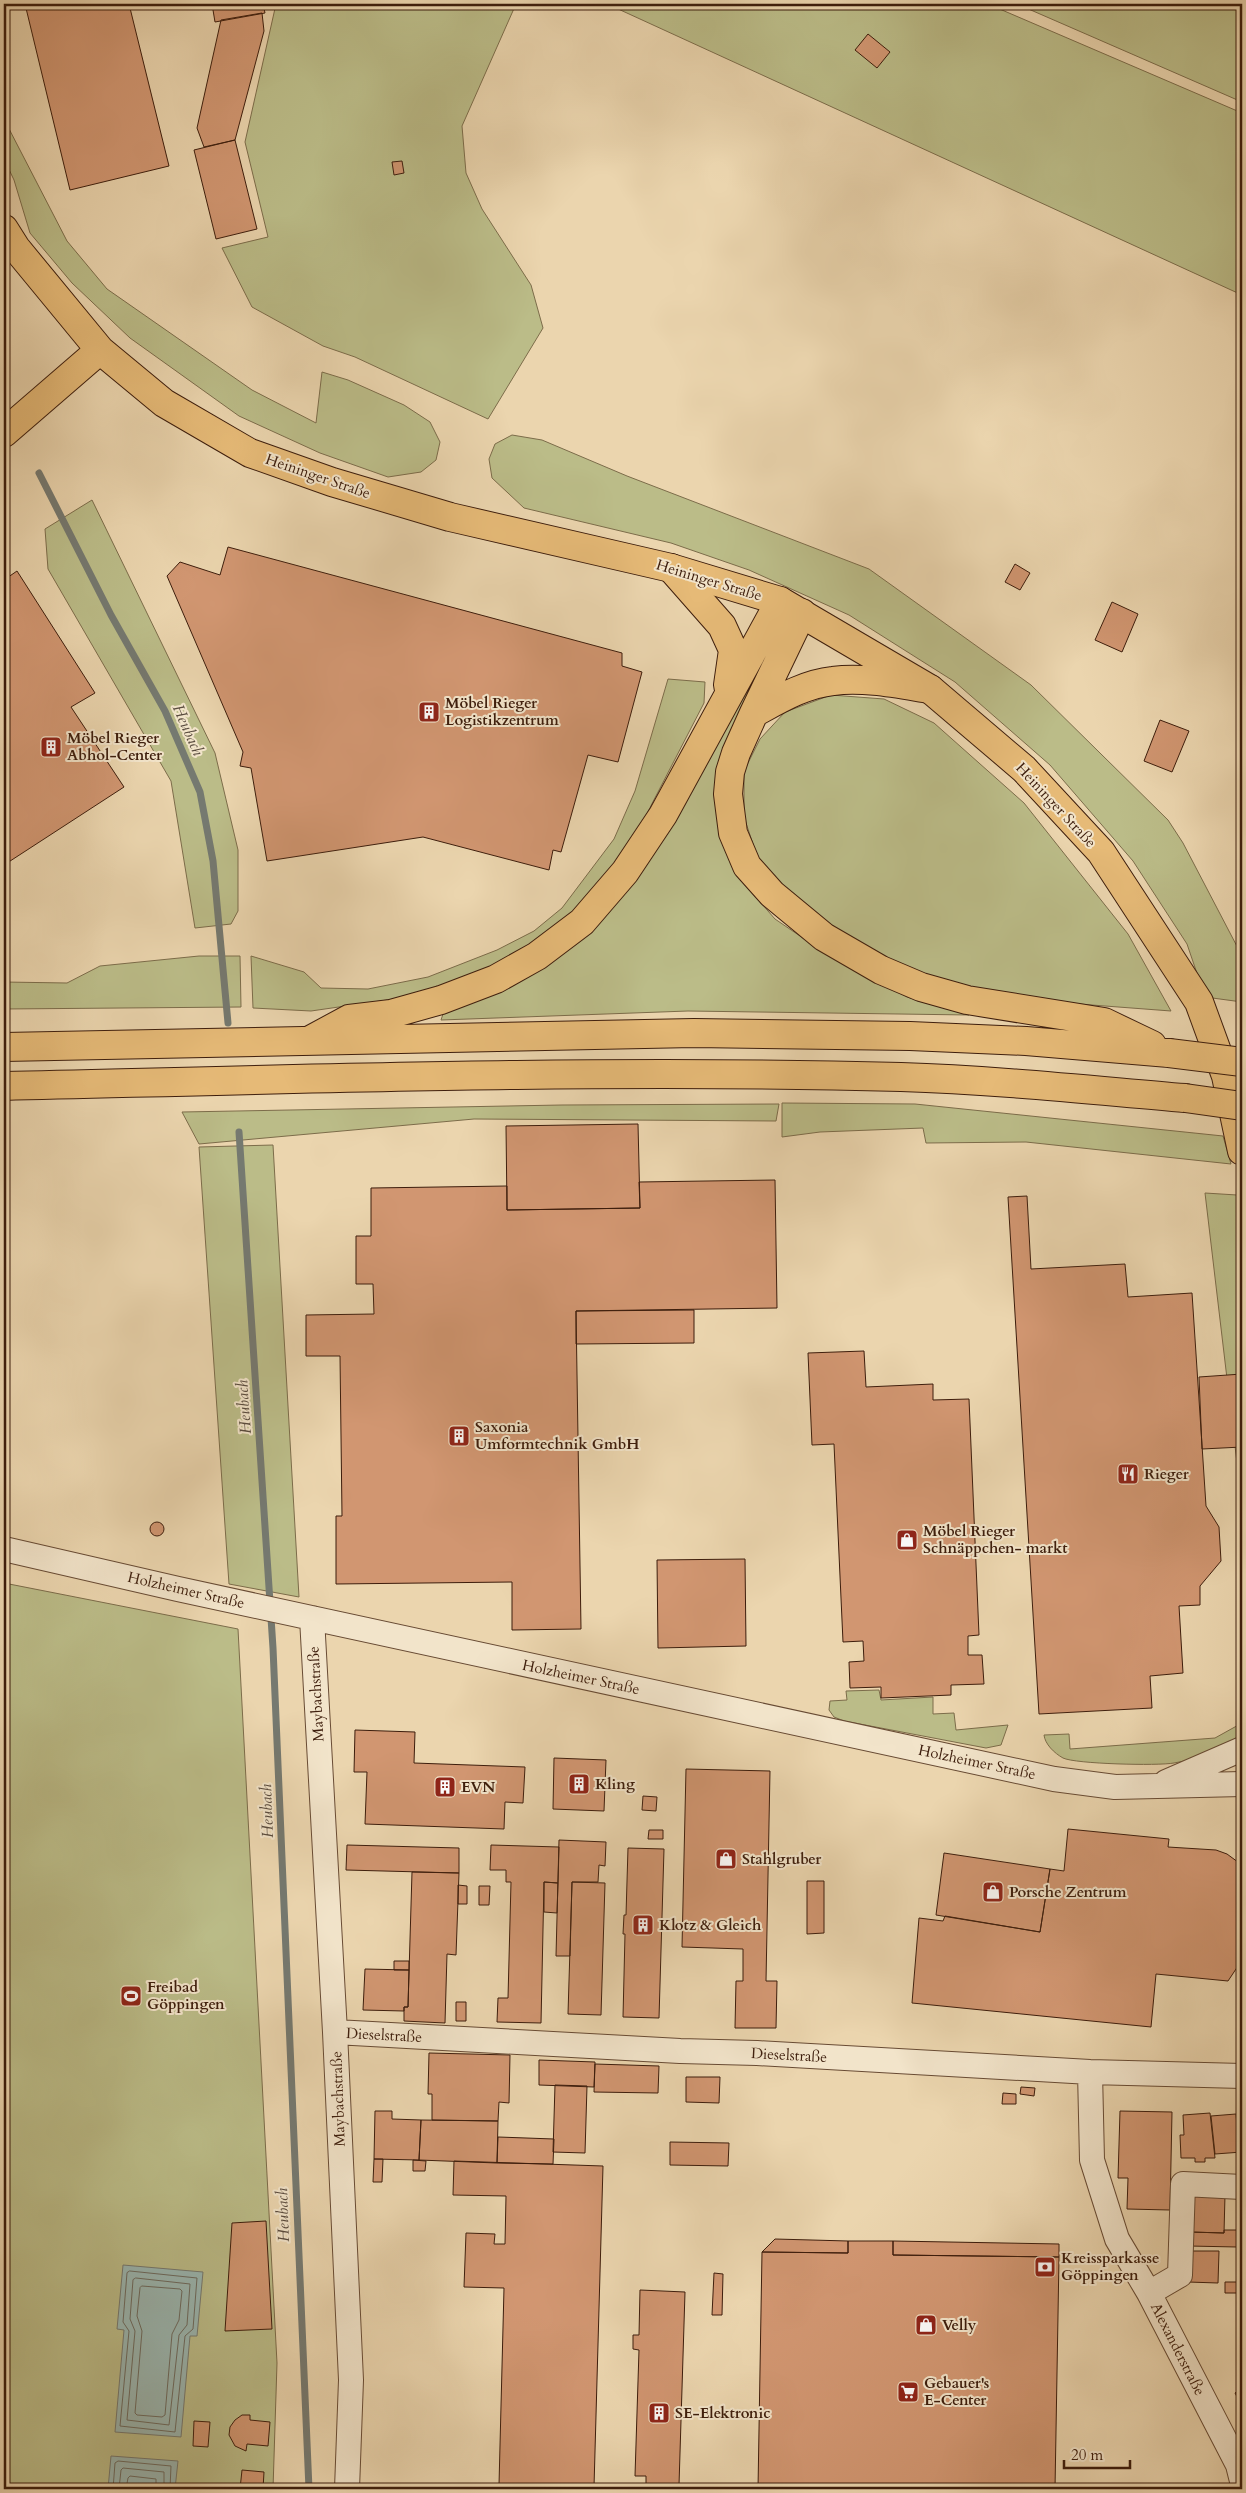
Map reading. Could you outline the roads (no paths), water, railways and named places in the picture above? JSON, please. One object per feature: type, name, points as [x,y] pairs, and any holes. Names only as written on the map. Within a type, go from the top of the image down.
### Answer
[{"type":"main road","name":"Heininger Straße","points":[[4,229],[16,248],[100,350],[164,403],[250,453],[332,482],[450,517],[671,568],[791,607],[930,688],[1024,769],[1101,852],[1199,1002],[1226,1076],[1242,1150]]},
{"type":"main road","points":[[4,433],[100,350]]},
{"type":"main road","points":[[671,568],[722,626],[732,650],[726,699]]},
{"type":"main road","points":[[308,1041],[349,1019],[391,1014],[441,1000],[496,979],[537,956],[582,922],[625,872],[664,815],[698,756],[726,699],[791,607]]},
{"type":"main road","points":[[791,607],[754,713],[736,753],[730,772],[728,794],[733,833],[747,866],[772,894],[824,937],[881,970],[921,987],[967,1000],[1104,1022],[1169,1053]]},
{"type":"main road","points":[[754,713],[794,692],[833,681],[879,682],[930,688]]},
{"type":"main road","points":[[4,1047],[564,1035],[753,1034],[1016,1040],[1169,1053],[1242,1062]]},
{"type":"main road","points":[[4,1086],[694,1073],[904,1077],[1185,1098],[1242,1106]]},
{"type":"street","name":"Holzheimer Straße","points":[[4,1549],[248,1604],[1054,1779],[1115,1787],[1242,1784]]},
{"type":"street","name":"Maybachstraße","points":[[303,1616],[336,2032],[350,2380],[347,2489]]},
{"type":"street","name":"Holzheimer Straße","points":[[1161,1785],[1242,1749]]},
{"type":"street","name":"Dieselstraße","points":[[336,2032],[1090,2072],[1242,2076]]},
{"type":"street","name":"Alexanderstraße","points":[[1090,2072],[1092,2160],[1117,2239],[1149,2293],[1238,2465],[1242,2481]]},
{"type":"street","points":[[1149,2293],[1180,2276],[1183,2184],[1242,2187]]},
{"type":"water","points":[[123,2265],[203,2272],[197,2336],[190,2336],[181,2437],[115,2432],[124,2330],[117,2329]]},
{"type":"water","points":[[111,2456],[178,2461],[175,2489],[108,2489]]},
{"type":"waterway","name":"Heubach","points":[[39,473],[111,615],[165,711],[200,792],[213,861],[228,1023]]},
{"type":"waterway","name":"Heubach","points":[[239,1132],[273,1648],[309,2489]]},
{"type":"place","name":"Möbel Rieger Logistikzentrum","points":[[429,712]]},
{"type":"place","name":"Möbel Rieger Abhol-Center","points":[[51,747]]},
{"type":"place","name":"Saxonia Umformtechnik GmbH","points":[[459,1436]]},
{"type":"place","name":"Rieger","points":[[1128,1474]]},
{"type":"place","name":"Möbel Rieger Schnäppchen- markt","points":[[907,1540]]},
{"type":"place","name":"Kling","points":[[579,1784]]},
{"type":"place","name":"EVN","points":[[445,1787]]},
{"type":"place","name":"Stahlgruber","points":[[726,1859]]},
{"type":"place","name":"Porsche Zentrum","points":[[993,1892]]},
{"type":"place","name":"Klotz & Gleich","points":[[643,1925]]},
{"type":"place","name":"Freibad Göppingen","points":[[131,1996]]},
{"type":"place","name":"Kreissparkasse Göppingen","points":[[1045,2267]]},
{"type":"place","name":"Velly","points":[[926,2325]]},
{"type":"place","name":"Gebauer's E-Center","points":[[908,2392]]},
{"type":"place","name":"SE-Elektronic","points":[[659,2413]]}]
